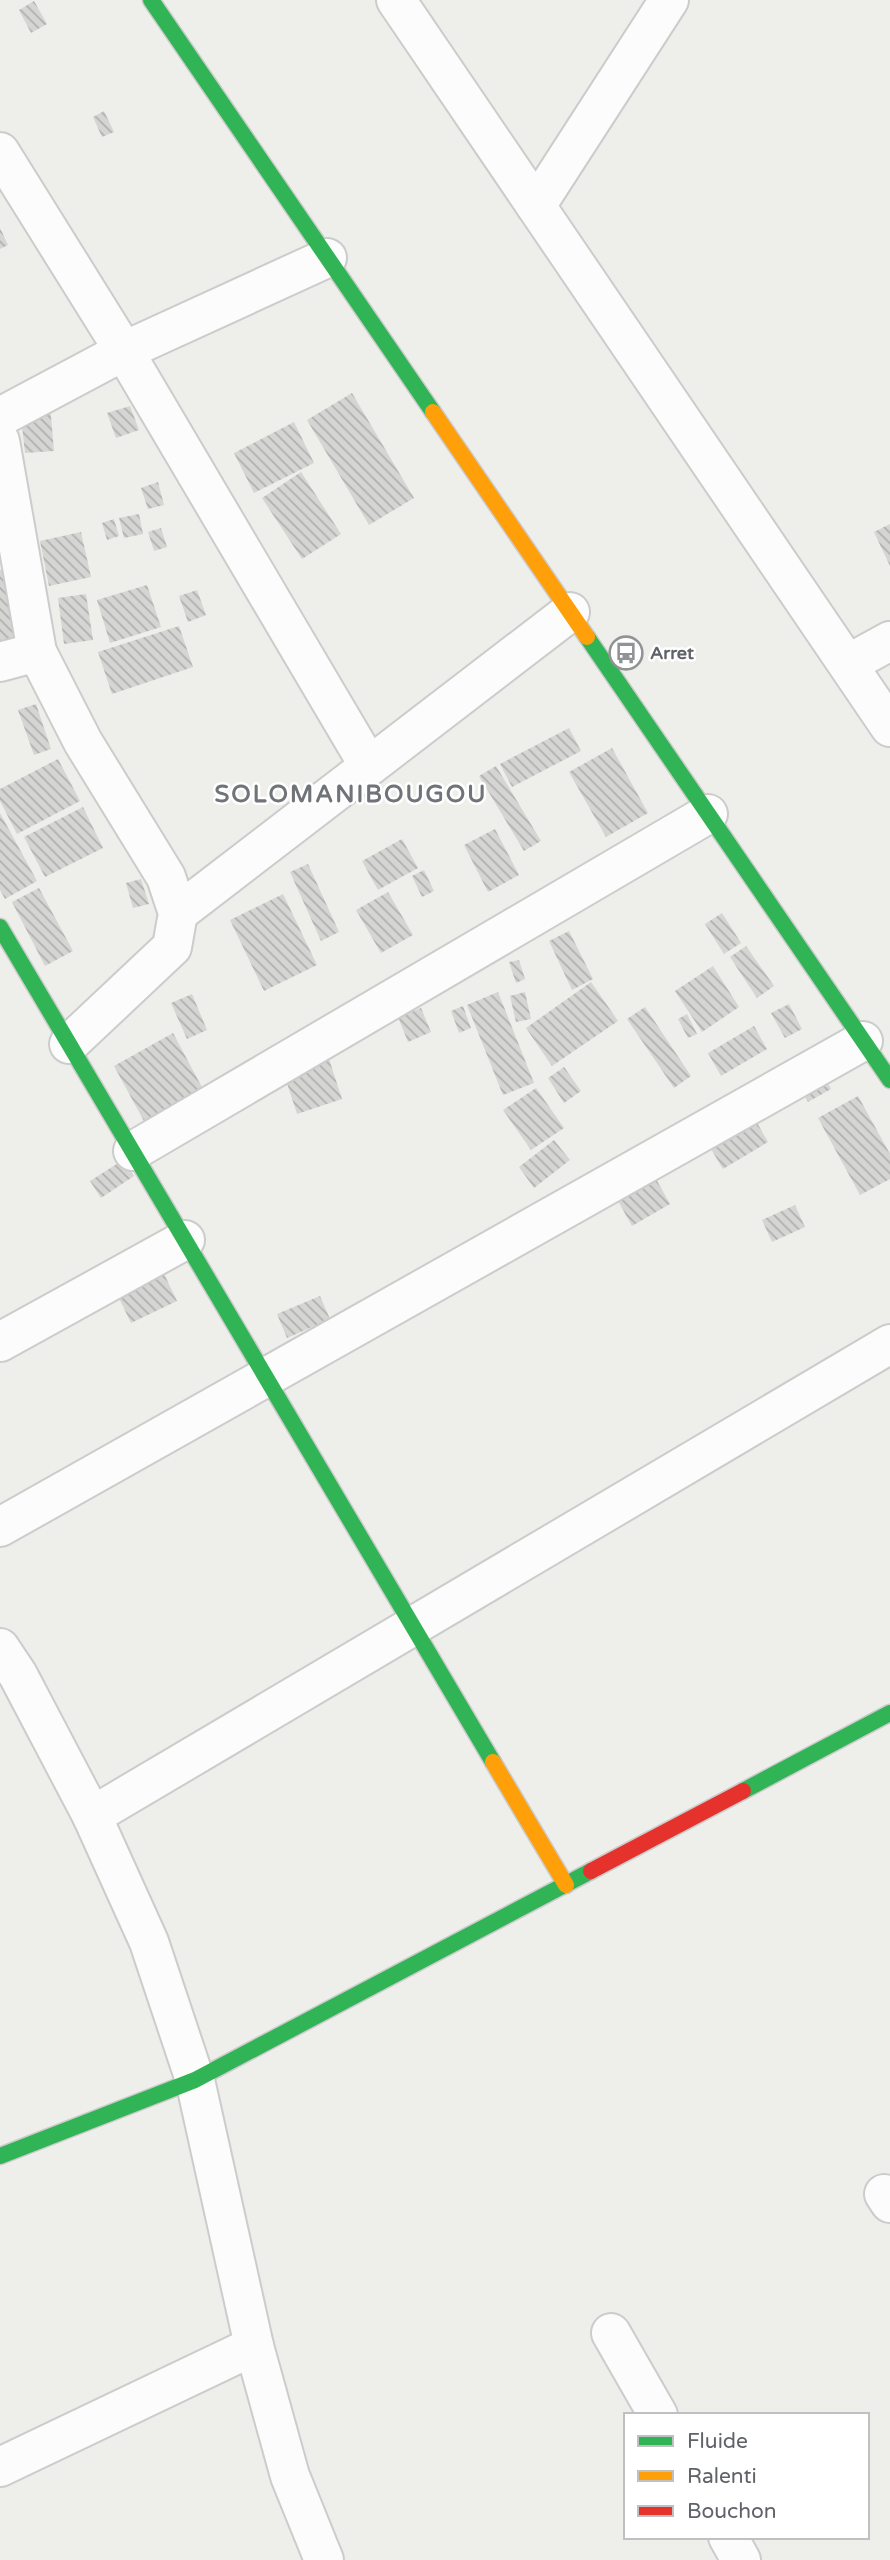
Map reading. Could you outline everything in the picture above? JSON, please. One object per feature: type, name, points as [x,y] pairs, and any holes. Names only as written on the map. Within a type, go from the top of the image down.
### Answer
[{"type":"street","points":[[151,0],[890,1080]]},
{"type":"street","points":[[396,0],[890,727]]},
{"type":"street","points":[[536,206],[669,0]]},
{"type":"street","points":[[0,152],[124,351],[369,766]]},
{"type":"street","points":[[0,417],[124,351],[327,258]]},
{"type":"street","points":[[0,441],[37,652],[83,742],[166,877],[178,913],[172,947],[69,1044]]},
{"type":"street","points":[[178,913],[570,612]]},
{"type":"street","points":[[848,664],[890,641]]},
{"type":"street","points":[[0,662],[37,652]]},
{"type":"street","points":[[133,1151],[708,814]]},
{"type":"street","points":[[0,927],[566,1885]]},
{"type":"street","points":[[0,1527],[863,1041]]},
{"type":"street","points":[[0,1342],[185,1240]]},
{"type":"street","points":[[92,1816],[890,1344]]},
{"type":"street","points":[[6,1670],[92,1816],[149,1942],[195,2080],[254,2346],[290,2476],[324,2560]]},
{"type":"street","points":[[0,2156],[195,2080],[890,1713]]},
{"type":"street","points":[[611,2333],[657,2413]]},
{"type":"street","points":[[0,2467],[254,2346]]},
{"type":"street","points":[[729,2539],[741,2560]]},
{"type":"building","points":[[34,1],[47,24],[31,33],[19,10]]},
{"type":"building","points":[[104,111],[114,132],[102,137],[93,117]]},
{"type":"building","points":[[0,228],[8,245],[0,249]]},
{"type":"building","points":[[352,393],[414,498],[369,525],[307,420]]},
{"type":"building","points":[[50,405],[54,451],[25,453],[20,408]]},
{"type":"building","points":[[130,406],[139,430],[116,438],[107,413]]},
{"type":"building","points":[[294,422],[314,463],[254,493],[234,453]]},
{"type":"building","points":[[301,472],[341,534],[302,559],[262,498]]},
{"type":"building","points":[[158,482],[164,505],[148,509],[141,488]]},
{"type":"building","points":[[139,514],[143,534],[124,538],[119,518]]},
{"type":"building","points":[[114,519],[119,536],[107,540],[102,523]]},
{"type":"building","points":[[890,524],[890,566],[874,532]]},
{"type":"building","points":[[161,528],[167,547],[154,551],[148,532]]},
{"type":"building","points":[[81,532],[91,577],[49,586],[40,541]]},
{"type":"building","points":[[9,569],[21,639],[0,643],[0,570]]},
{"type":"building","points":[[147,585],[161,627],[110,643],[97,600]]},
{"type":"building","points":[[197,590],[206,615],[188,622],[179,596]]},
{"type":"building","points":[[86,594],[93,640],[64,644],[58,598]]},
{"type":"building","points":[[179,626],[193,667],[112,694],[98,652]]},
{"type":"building","points":[[36,704],[51,749],[34,755],[18,710]]},
{"type":"building","points":[[569,728],[581,751],[512,787],[500,764]]},
{"type":"building","points":[[612,748],[648,813],[606,837],[569,772]]},
{"type":"building","points":[[58,759],[80,801],[17,834],[0,801],[0,789]]},
{"type":"building","points":[[496,766],[541,841],[524,851],[479,776]]},
{"type":"building","points":[[83,807],[103,848],[45,877],[24,837]]},
{"type":"building","points":[[0,813],[37,881],[5,899],[0,890]]},
{"type":"building","points":[[495,829],[519,875],[488,892],[464,845]]},
{"type":"building","points":[[402,839],[418,868],[378,890],[362,861]]},
{"type":"building","points":[[308,864],[339,932],[321,941],[290,872]]},
{"type":"building","points":[[424,870],[434,891],[422,897],[412,876]]},
{"type":"building","points":[[141,879],[149,904],[133,908],[126,883]]},
{"type":"building","points":[[39,888],[73,951],[45,966],[12,902]]},
{"type":"building","points":[[388,892],[413,935],[381,953],[356,910]]},
{"type":"building","points":[[283,894],[317,965],[264,991],[230,920]]},
{"type":"building","points":[[722,913],[741,943],[724,954],[705,924]]},
{"type":"building","points":[[569,931],[593,979],[572,990],[549,941]]},
{"type":"building","points":[[746,946],[774,986],[757,998],[730,957]]},
{"type":"building","points":[[519,960],[525,979],[516,983],[509,962]]},
{"type":"building","points":[[713,966],[739,1007],[702,1032],[675,991]]},
{"type":"building","points":[[591,982],[618,1021],[552,1066],[526,1028]]},
{"type":"building","points":[[498,992],[534,1083],[503,1095],[467,1005]]},
{"type":"building","points":[[525,992],[531,1019],[516,1022],[510,996]]},
{"type":"building","points":[[192,994],[207,1030],[187,1039],[171,1003]]},
{"type":"building","points":[[789,1004],[802,1029],[785,1038],[771,1013]]},
{"type":"building","points":[[463,1006],[471,1028],[459,1033],[451,1011]]},
{"type":"building","points":[[645,1007],[691,1076],[674,1088],[627,1019]]},
{"type":"building","points":[[421,1008],[431,1032],[408,1042],[398,1017]]},
{"type":"building","points":[[687,1014],[697,1034],[688,1038],[678,1019]]},
{"type":"building","points":[[754,1026],[767,1049],[721,1076],[708,1053]]},
{"type":"building","points":[[173,1033],[204,1091],[145,1123],[114,1066]]},
{"type":"building","points":[[328,1056],[342,1099],[297,1114],[283,1071]]},
{"type":"building","points":[[564,1067],[581,1091],[564,1103],[548,1078]]},
{"type":"building","points":[[824,1076],[831,1089],[808,1102],[801,1089]]},
{"type":"building","points":[[536,1088],[564,1128],[531,1150],[503,1110]]},
{"type":"building","points":[[858,1096],[890,1154],[890,1179],[860,1195],[818,1118]]},
{"type":"building","points":[[756,1121],[768,1142],[723,1169],[711,1149]]},
{"type":"building","points":[[554,1140],[570,1160],[534,1188],[519,1167]]},
{"type":"building","points":[[123,1160],[134,1176],[101,1198],[90,1181]]},
{"type":"building","points":[[656,1179],[670,1204],[632,1226],[618,1201]]},
{"type":"building","points":[[795,1205],[805,1227],[772,1242],[762,1220]]},
{"type":"building","points":[[164,1274],[177,1301],[131,1323],[118,1296]]},
{"type":"building","points":[[320,1296],[330,1319],[287,1338],[277,1314]]},
{"type":"traffic: fast","points":[[151,0],[433,412]]},
{"type":"traffic: fast","points":[[587,637],[890,1080]]},
{"type":"traffic: fast","points":[[0,927],[493,1762]]},
{"type":"traffic: fast","points":[[743,1791],[890,1713]]},
{"type":"traffic: fast","points":[[0,2156],[195,2080],[591,1871]]},
{"type":"traffic: slow","points":[[433,412],[587,637]]},
{"type":"traffic: slow","points":[[493,1762],[566,1885]]},
{"type":"traffic: jam","points":[[591,1871],[743,1791]]},
{"type":"place","name":"Arret","points":[[626,653]]},
{"type":"district","name":"SOLOMANIBOUGOU","points":[[351,794]]}]
